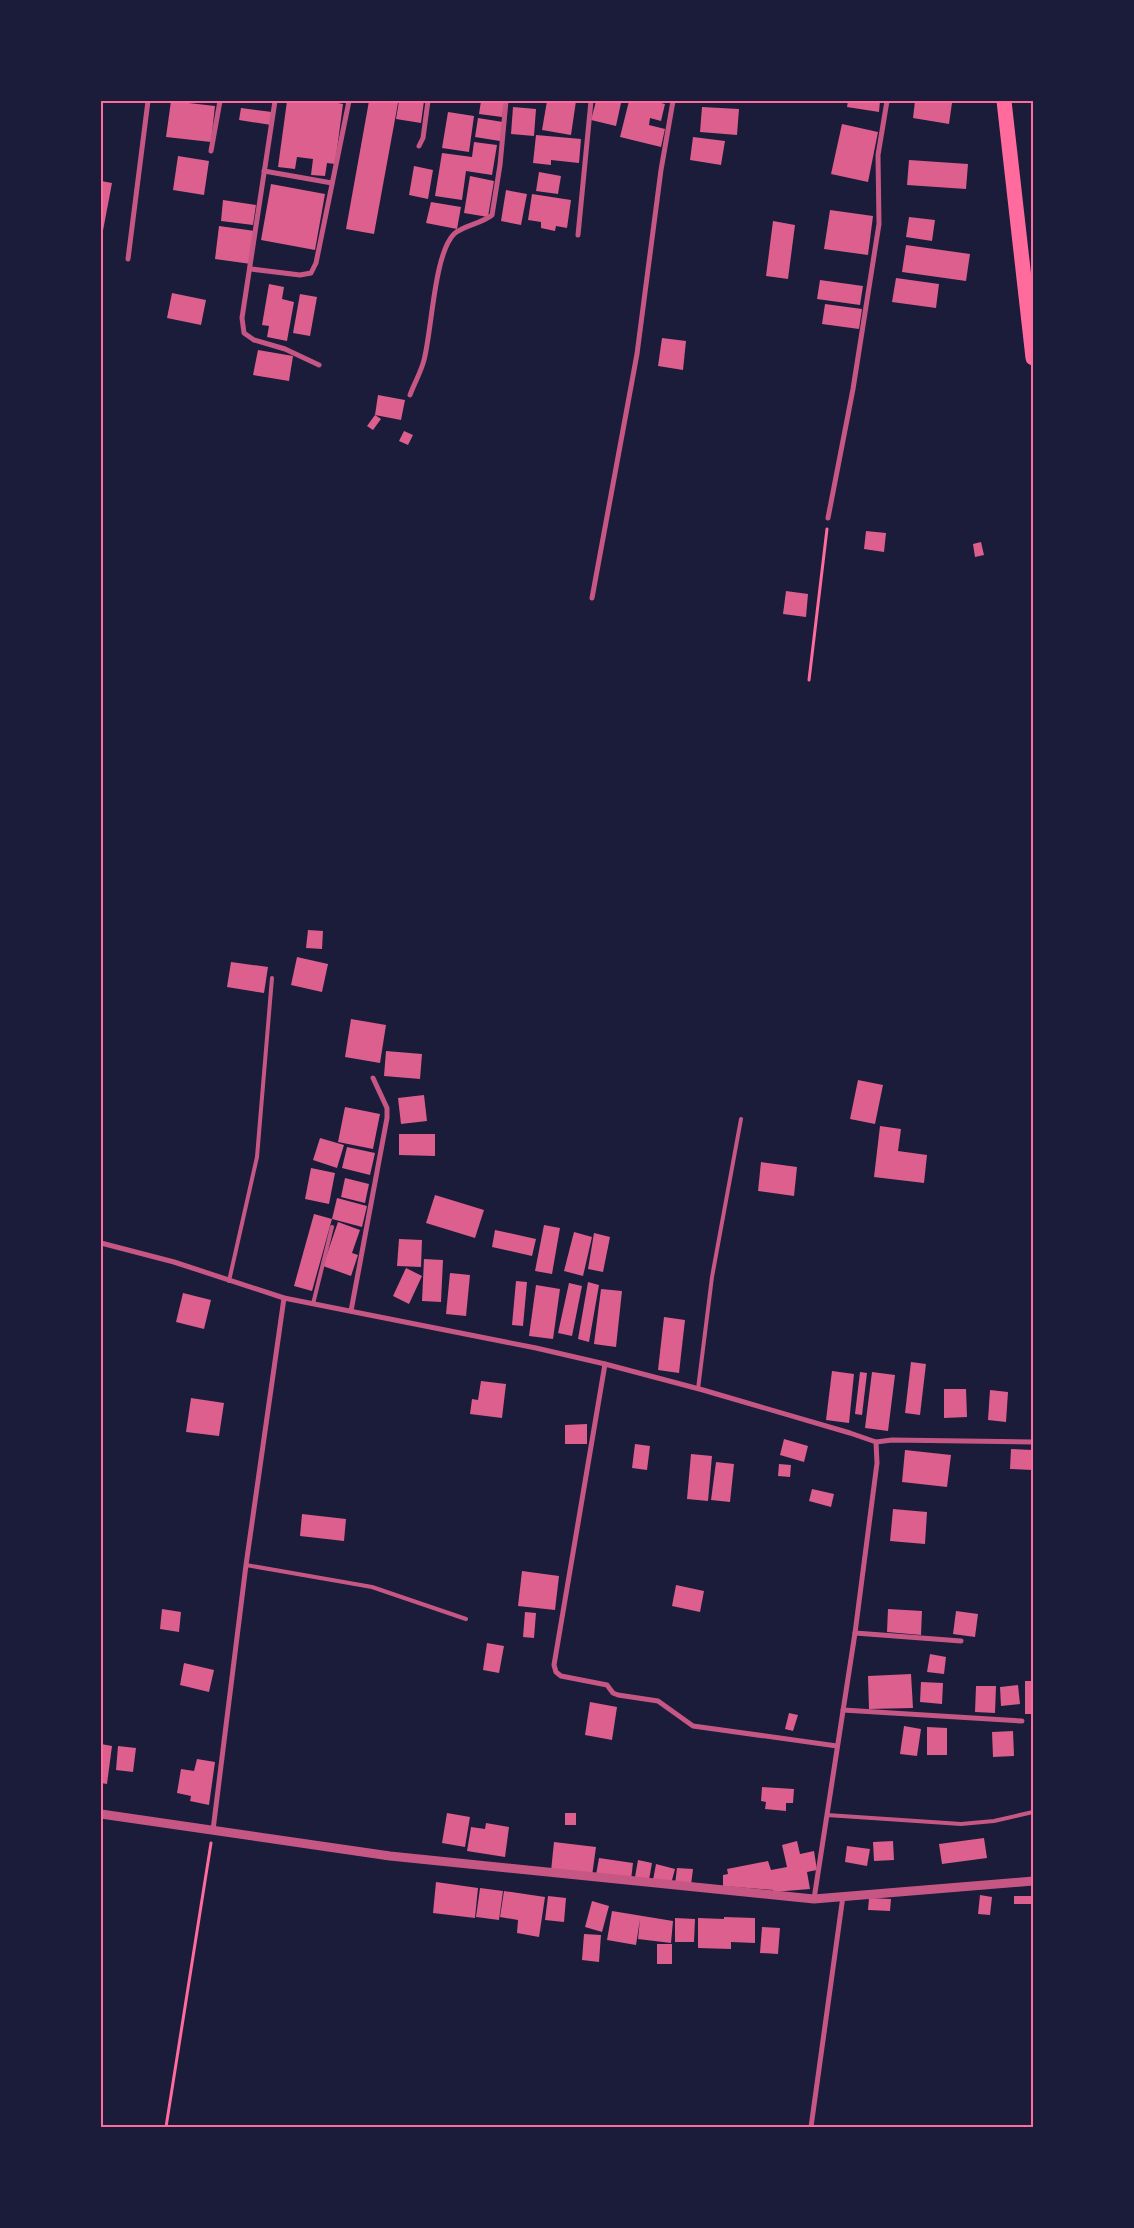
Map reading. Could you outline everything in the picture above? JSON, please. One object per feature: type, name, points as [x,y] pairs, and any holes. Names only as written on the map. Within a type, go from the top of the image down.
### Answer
[{"type":"highway","points":[[1004,101],[1033,358]]},
{"type":"street","points":[[128,259],[148,101]]},
{"type":"street","points":[[211,151],[220,101]]},
{"type":"street","points":[[275,101],[257,211],[251,269],[242,318],[244,333],[254,340],[284,349],[319,365]]},
{"type":"street","points":[[251,269],[300,276],[311,273],[316,263],[349,101]]},
{"type":"street","points":[[419,146],[423,138],[428,101]]},
{"type":"street","points":[[410,395],[424,360],[446,246],[455,233],[484,222],[492,215],[500,165],[506,101]]},
{"type":"street","points":[[578,235],[582,177],[591,101]]},
{"type":"street","points":[[592,598],[637,354],[661,170],[673,101]]},
{"type":"street","points":[[828,518],[853,389],[879,224],[878,155],[887,101]]},
{"type":"street","points":[[264,171],[332,183]]},
{"type":"street","points":[[351,1312],[387,1118],[387,1108],[373,1078]]},
{"type":"street","points":[[101,1243],[174,1262],[284,1298],[536,1348],[605,1364],[698,1389],[876,1442],[892,1440],[1033,1442]]},
{"type":"street","points":[[213,1830],[246,1565],[284,1298]]},
{"type":"street","points":[[605,1364],[554,1665],[556,1672],[561,1676],[607,1685],[613,1693],[618,1695],[658,1701],[693,1726],[837,1746]]},
{"type":"street","points":[[814,1899],[855,1632],[877,1463],[876,1442]]},
{"type":"street","points":[[855,1632],[961,1642]]},
{"type":"street","points":[[843,1710],[1022,1721]]},
{"type":"street","points":[[101,1814],[390,1856],[814,1899],[1033,1881]]},
{"type":"street","points":[[811,2127],[843,1896]]},
{"type":"lane","points":[[229,1280],[256,1157],[272,978]]},
{"type":"lane","points":[[698,1389],[712,1277],[741,1119]]},
{"type":"lane","points":[[313,1304],[332,1227]]},
{"type":"lane","points":[[246,1565],[372,1587],[466,1620]]},
{"type":"lane","points":[[827,1815],[961,1824],[994,1821],[1033,1812]]},
{"type":"path","points":[[809,680],[828,518]]},
{"type":"path","points":[[166,2127],[213,1830]]},
{"type":"building","points":[[171,101],[215,106],[211,142],[166,137]]},
{"type":"building","points":[[287,101],[328,101],[343,104],[335,164],[327,163],[325,176],[311,175],[313,159],[297,157],[295,169],[278,167]]},
{"type":"building","points":[[369,101],[398,103],[374,234],[346,229]]},
{"type":"building","points":[[399,101],[424,101],[421,123],[396,119]]},
{"type":"building","points":[[481,101],[505,101],[502,117],[479,114]]},
{"type":"building","points":[[547,101],[576,101],[571,135],[542,130]]},
{"type":"building","points":[[596,101],[621,103],[616,126],[591,120]]},
{"type":"building","points":[[629,101],[653,101],[665,104],[661,121],[650,118],[649,125],[665,129],[661,147],[620,137]]},
{"type":"building","points":[[848,101],[880,101],[879,112],[847,107]]},
{"type":"building","points":[[915,101],[952,103],[949,124],[913,118]]},
{"type":"building","points":[[513,107],[536,109],[534,136],[511,134]]},
{"type":"building","points":[[702,107],[739,109],[737,135],[700,132]]},
{"type":"building","points":[[241,108],[272,112],[271,125],[239,120]]},
{"type":"building","points":[[448,112],[474,116],[469,152],[442,148]]},
{"type":"building","points":[[478,118],[503,122],[500,141],[475,137]]},
{"type":"building","points":[[842,124],[878,132],[868,182],[831,174]]},
{"type":"building","points":[[536,135],[581,139],[579,163],[551,160],[551,165],[533,163]]},
{"type":"building","points":[[693,137],[725,141],[721,165],[690,160]]},
{"type":"building","points":[[474,142],[497,145],[492,175],[466,171],[462,200],[435,196],[442,153],[472,157]]},
{"type":"building","points":[[178,156],[209,161],[204,195],[173,190]]},
{"type":"building","points":[[909,160],[968,164],[966,189],[907,185]]},
{"type":"building","points":[[414,166],[433,170],[428,199],[409,195]]},
{"type":"building","points":[[539,172],[561,176],[558,194],[536,191]]},
{"type":"building","points":[[470,176],[494,181],[488,217],[464,213]]},
{"type":"building","points":[[101,181],[112,183],[102,236],[101,236]]},
{"type":"building","points":[[271,184],[325,194],[315,250],[261,240]]},
{"type":"building","points":[[506,190],[527,194],[521,225],[501,221]]},
{"type":"building","points":[[532,194],[571,200],[567,228],[556,226],[555,231],[541,228],[541,222],[528,220]]},
{"type":"building","points":[[223,200],[256,205],[253,225],[221,221]]},
{"type":"building","points":[[431,202],[461,207],[457,229],[426,223]]},
{"type":"building","points":[[830,210],[873,216],[868,255],[824,249]]},
{"type":"building","points":[[909,217],[935,220],[932,241],[906,237]]},
{"type":"building","points":[[773,221],[795,225],[788,279],[766,276]]},
{"type":"building","points":[[219,226],[255,231],[251,264],[215,259]]},
{"type":"building","points":[[906,245],[970,254],[966,281],[902,272]]},
{"type":"building","points":[[896,278],[939,284],[936,308],[892,302]]},
{"type":"building","points":[[820,280],[863,286],[860,305],[817,299]]},
{"type":"building","points":[[269,284],[284,287],[282,299],[294,302],[287,341],[267,337],[269,326],[262,325]]},
{"type":"building","points":[[172,293],[206,300],[201,325],[167,318]]},
{"type":"building","points":[[300,294],[317,297],[310,336],[293,333]]},
{"type":"building","points":[[825,304],[862,309],[859,329],[822,324]]},
{"type":"building","points":[[662,338],[686,341],[683,370],[658,366]]},
{"type":"building","points":[[258,350],[293,356],[289,381],[253,375]]},
{"type":"building","points":[[378,395],[405,400],[401,420],[375,415]]},
{"type":"building","points":[[375,415],[381,419],[373,430],[367,426]]},
{"type":"building","points":[[404,431],[413,435],[408,445],[399,441]]},
{"type":"building","points":[[866,531],[886,533],[884,552],[864,549]]},
{"type":"building","points":[[981,542],[984,555],[975,557],[973,544]]},
{"type":"building","points":[[786,591],[808,594],[806,617],[783,614]]},
{"type":"building","points":[[308,930],[323,931],[322,949],[306,948]]},
{"type":"building","points":[[297,957],[328,964],[322,992],[291,985]]},
{"type":"building","points":[[231,962],[268,967],[264,993],[227,987]]},
{"type":"building","points":[[351,1019],[386,1025],[380,1063],[345,1057]]},
{"type":"building","points":[[386,1051],[422,1054],[420,1079],[384,1076]]},
{"type":"building","points":[[858,1080],[883,1085],[875,1124],[850,1119]]},
{"type":"building","points":[[424,1095],[427,1121],[401,1124],[398,1098]]},
{"type":"building","points":[[345,1107],[380,1114],[373,1149],[338,1142]]},
{"type":"building","points":[[880,1126],[901,1129],[898,1151],[927,1155],[924,1183],[874,1177]]},
{"type":"building","points":[[399,1134],[435,1134],[435,1156],[399,1155]]},
{"type":"building","points":[[320,1138],[344,1145],[337,1168],[313,1160]]},
{"type":"building","points":[[347,1147],[375,1153],[370,1175],[342,1168]]},
{"type":"building","points":[[761,1162],[797,1167],[794,1196],[758,1191]]},
{"type":"building","points":[[311,1168],[335,1173],[329,1204],[305,1199]]},
{"type":"building","points":[[345,1178],[369,1184],[365,1203],[341,1197]]},
{"type":"building","points":[[435,1195],[484,1210],[475,1238],[426,1223]]},
{"type":"building","points":[[337,1198],[367,1206],[362,1227],[332,1219]]},
{"type":"building","points":[[314,1214],[332,1219],[312,1291],[294,1286]]},
{"type":"building","points":[[338,1222],[360,1230],[352,1253],[358,1255],[351,1276],[323,1266]]},
{"type":"building","points":[[544,1225],[560,1228],[552,1274],[535,1271]]},
{"type":"building","points":[[495,1230],[536,1239],[532,1256],[492,1247]]},
{"type":"building","points":[[574,1232],[592,1237],[583,1276],[564,1271]]},
{"type":"building","points":[[594,1233],[610,1237],[603,1272],[588,1269]]},
{"type":"building","points":[[399,1239],[422,1240],[421,1267],[397,1266]]},
{"type":"building","points":[[424,1259],[443,1260],[441,1302],[422,1301]]},
{"type":"building","points":[[406,1268],[422,1276],[409,1304],[393,1296]]},
{"type":"building","points":[[450,1273],[470,1275],[466,1316],[446,1314]]},
{"type":"building","points":[[516,1281],[527,1282],[523,1326],[512,1325]]},
{"type":"building","points":[[588,1282],[599,1285],[589,1342],[578,1339]]},
{"type":"building","points":[[569,1283],[582,1286],[572,1336],[558,1333]]},
{"type":"building","points":[[536,1285],[560,1289],[553,1339],[529,1336]]},
{"type":"building","points":[[601,1289],[622,1291],[616,1347],[594,1344]]},
{"type":"building","points":[[183,1293],[211,1300],[204,1329],[176,1322]]},
{"type":"building","points":[[664,1317],[685,1320],[679,1373],[658,1370]]},
{"type":"building","points":[[911,1362],[926,1364],[920,1415],[905,1413]]},
{"type":"building","points":[[832,1371],[854,1374],[849,1423],[826,1420]]},
{"type":"building","points":[[860,1372],[867,1373],[862,1415],[855,1414]]},
{"type":"building","points":[[872,1372],[895,1375],[888,1431],[865,1428]]},
{"type":"building","points":[[481,1381],[506,1384],[502,1418],[470,1414],[472,1399],[478,1400]]},
{"type":"building","points":[[944,1389],[966,1389],[967,1417],[944,1418]]},
{"type":"building","points":[[990,1390],[1008,1392],[1006,1422],[988,1420]]},
{"type":"building","points":[[191,1398],[224,1403],[219,1436],[186,1432]]},
{"type":"building","points":[[587,1424],[587,1444],[565,1444],[565,1425]]},
{"type":"building","points":[[784,1439],[808,1446],[804,1462],[780,1455]]},
{"type":"building","points":[[635,1444],[650,1446],[647,1470],[632,1468]]},
{"type":"building","points":[[1011,1449],[1033,1450],[1033,1470],[1010,1469]]},
{"type":"building","points":[[905,1450],[951,1455],[947,1487],[902,1482]]},
{"type":"building","points":[[691,1454],[712,1456],[708,1501],[687,1499]]},
{"type":"building","points":[[716,1462],[734,1464],[730,1502],[711,1500]]},
{"type":"building","points":[[779,1464],[791,1465],[790,1477],[778,1476]]},
{"type":"building","points":[[812,1489],[834,1494],[831,1507],[809,1501]]},
{"type":"building","points":[[893,1509],[927,1512],[925,1544],[890,1541]]},
{"type":"building","points":[[302,1514],[346,1519],[344,1541],[300,1536]]},
{"type":"building","points":[[522,1571],[559,1576],[555,1610],[518,1606]]},
{"type":"building","points":[[676,1585],[704,1591],[700,1612],[672,1606]]},
{"type":"building","points":[[162,1609],[181,1612],[179,1632],[160,1629]]},
{"type":"building","points":[[888,1609],[922,1611],[921,1635],[887,1632]]},
{"type":"building","points":[[956,1611],[978,1614],[975,1637],[953,1634]]},
{"type":"building","points":[[525,1612],[536,1613],[534,1638],[523,1637]]},
{"type":"building","points":[[487,1643],[504,1646],[499,1673],[483,1670]]},
{"type":"building","points":[[930,1654],[946,1657],[944,1674],[927,1672]]},
{"type":"building","points":[[184,1663],[214,1670],[209,1692],[180,1685]]},
{"type":"building","points":[[911,1674],[913,1708],[869,1709],[868,1676]]},
{"type":"building","points":[[1025,1681],[1033,1681],[1033,1714],[1025,1714]]},
{"type":"building","points":[[921,1682],[943,1683],[942,1704],[920,1702]]},
{"type":"building","points":[[1018,1685],[1020,1704],[1001,1706],[1000,1687]]},
{"type":"building","points":[[976,1686],[996,1686],[995,1713],[975,1712]]},
{"type":"building","points":[[590,1702],[617,1707],[612,1740],[585,1735]]},
{"type":"building","points":[[789,1713],[798,1715],[793,1731],[785,1729]]},
{"type":"building","points":[[904,1726],[921,1729],[917,1756],[900,1754]]},
{"type":"building","points":[[927,1727],[947,1728],[947,1755],[927,1755]]},
{"type":"building","points":[[1013,1731],[1014,1756],[993,1757],[992,1732]]},
{"type":"building","points":[[101,1744],[112,1746],[107,1784],[101,1783]]},
{"type":"building","points":[[118,1746],[136,1748],[133,1772],[116,1770]]},
{"type":"building","points":[[197,1759],[215,1762],[209,1805],[190,1801],[191,1796],[177,1793],[181,1769],[194,1771]]},
{"type":"building","points":[[762,1787],[794,1789],[793,1803],[786,1803],[786,1811],[765,1809],[766,1802],[761,1801]]},
{"type":"building","points":[[447,1813],[470,1817],[465,1847],[442,1843]]},
{"type":"building","points":[[565,1813],[576,1813],[576,1825],[565,1825]]},
{"type":"building","points":[[486,1823],[509,1827],[505,1857],[467,1851],[471,1827],[485,1829]]},
{"type":"building","points":[[984,1838],[987,1858],[942,1864],[939,1844]]},
{"type":"building","points":[[797,1841],[800,1854],[814,1851],[817,1870],[807,1872],[810,1889],[773,1892],[773,1890],[723,1886],[723,1875],[728,1874],[727,1869],[768,1861],[771,1870],[787,1867],[782,1845]]},
{"type":"building","points":[[893,1841],[894,1860],[874,1861],[873,1842]]},
{"type":"building","points":[[554,1842],[596,1847],[592,1876],[551,1871]]},
{"type":"building","points":[[847,1846],[870,1849],[867,1866],[845,1862]]},
{"type":"building","points":[[599,1858],[633,1863],[631,1880],[596,1875]]},
{"type":"building","points":[[638,1860],[652,1863],[649,1880],[635,1877]]},
{"type":"building","points":[[656,1864],[675,1869],[671,1884],[653,1880]]},
{"type":"building","points":[[677,1868],[693,1869],[691,1885],[675,1884]]},
{"type":"building","points":[[436,1882],[478,1888],[475,1918],[433,1913]]},
{"type":"building","points":[[480,1888],[503,1891],[499,1920],[476,1917]]},
{"type":"building","points":[[504,1891],[545,1897],[539,1937],[517,1933],[518,1920],[500,1917]]},
{"type":"building","points":[[980,1895],[992,1897],[990,1915],[978,1914]]},
{"type":"building","points":[[548,1896],[566,1898],[564,1922],[545,1920]]},
{"type":"building","points":[[1014,1896],[1033,1896],[1033,1904],[1014,1904]]},
{"type":"building","points":[[869,1898],[891,1899],[890,1911],[868,1910]]},
{"type":"building","points":[[592,1901],[609,1906],[602,1932],[585,1927]]},
{"type":"building","points":[[612,1911],[673,1921],[671,1943],[638,1939],[640,1919],[636,1945],[607,1940]]},
{"type":"building","points":[[724,1917],[755,1918],[755,1943],[731,1942],[731,1949],[698,1948],[698,1918],[724,1919]]},
{"type":"building","points":[[675,1918],[695,1919],[694,1942],[675,1942]]},
{"type":"building","points":[[762,1927],[780,1928],[778,1954],[760,1953]]},
{"type":"building","points":[[584,1934],[601,1935],[599,1962],[582,1960]]},
{"type":"building","points":[[657,1944],[672,1944],[672,1964],[657,1964]]}]
